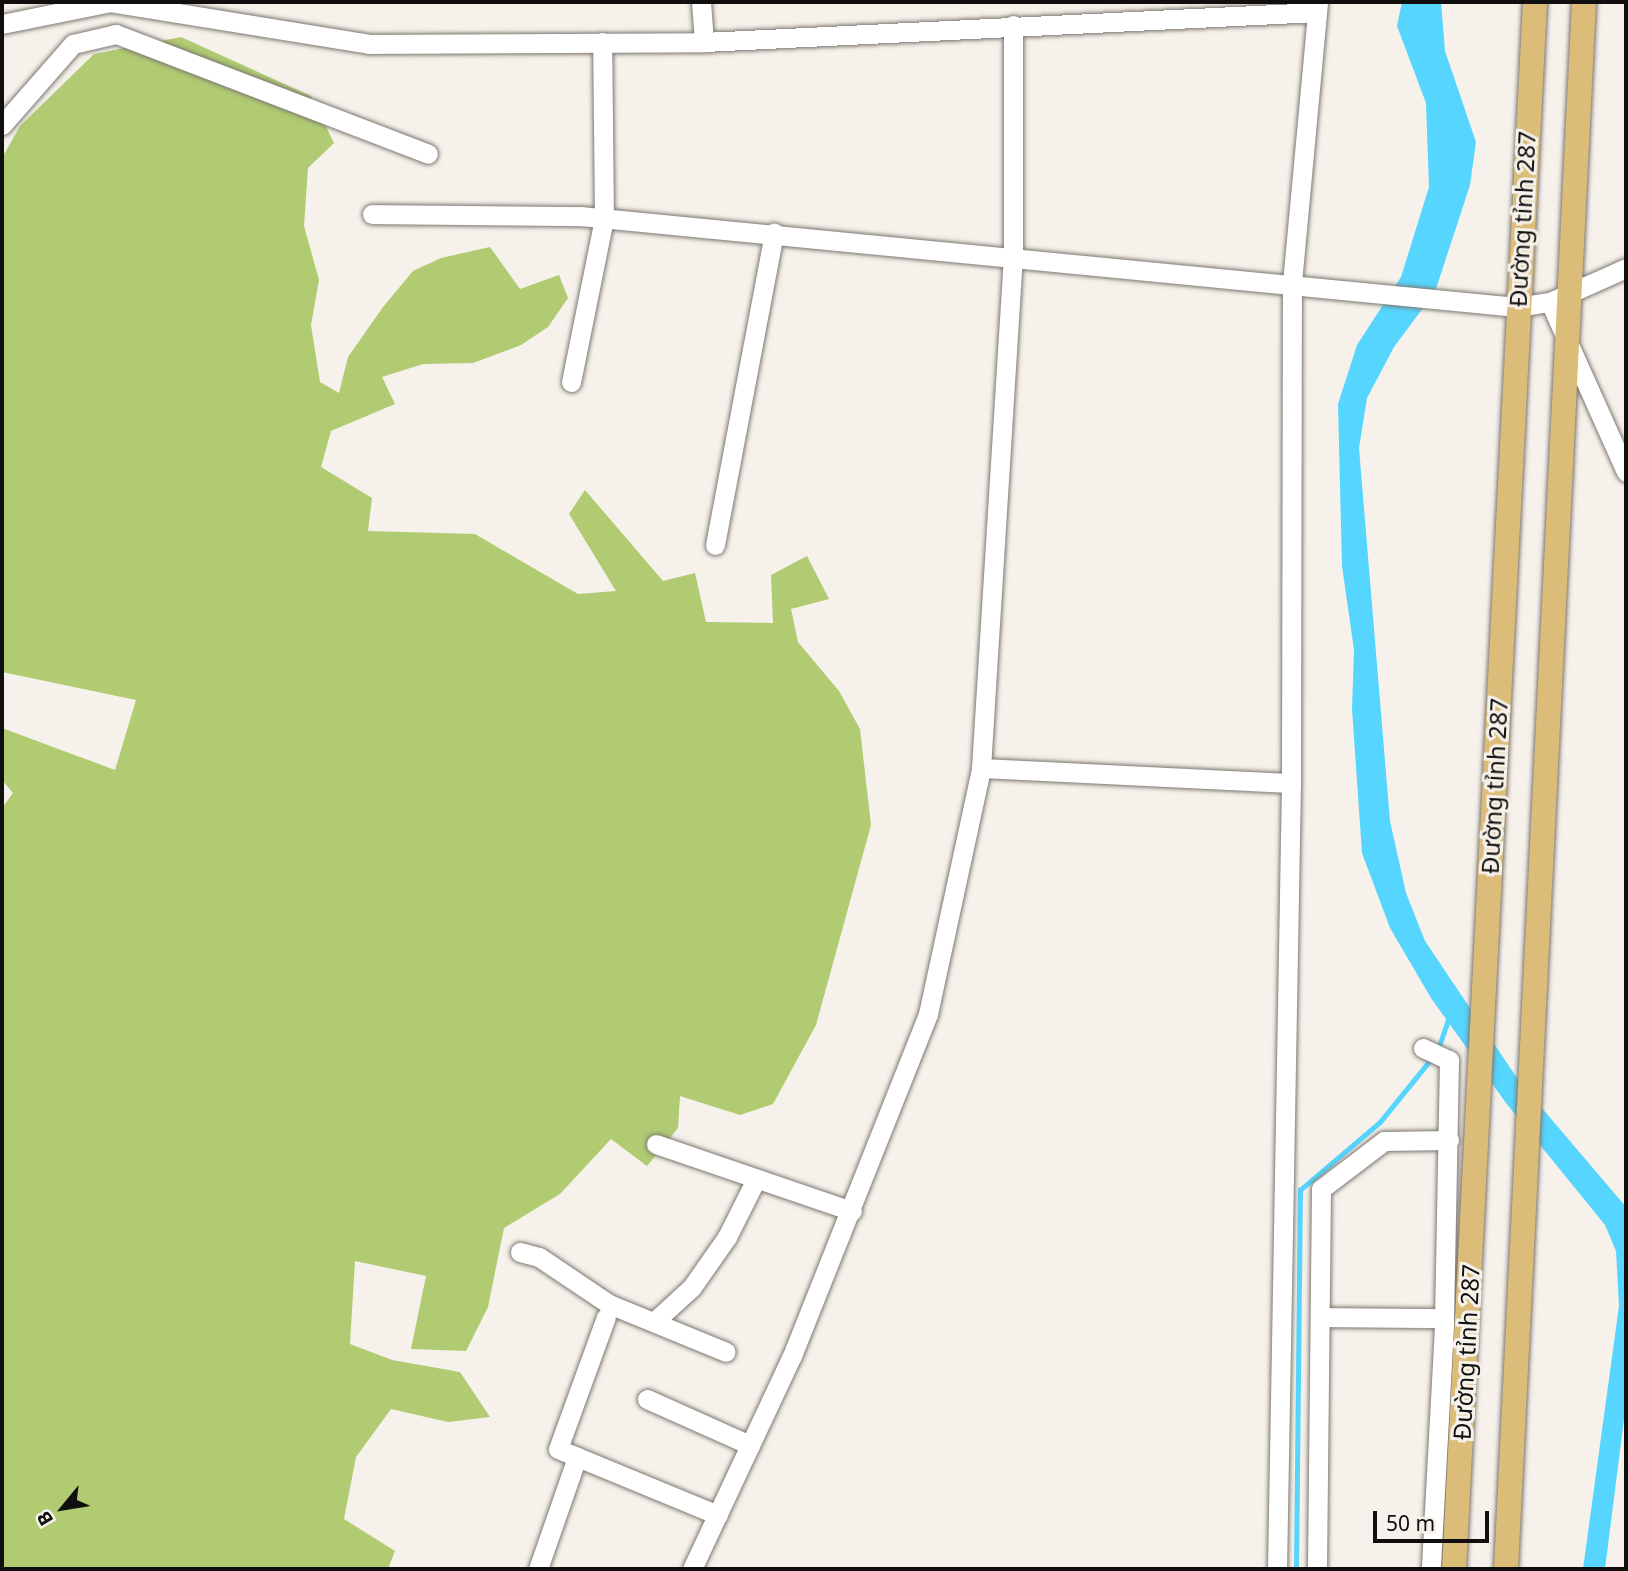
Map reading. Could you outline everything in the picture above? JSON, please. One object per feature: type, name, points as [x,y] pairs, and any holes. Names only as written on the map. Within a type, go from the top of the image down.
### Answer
[{"type":"main road","name":"Đường tỉnh 287","points":[[1454,1569],[1485,996],[1517,307],[1535,2]]},
{"type":"main road","name":"Đường tỉnh 287","points":[[1506,1569],[1569,345],[1560,298],[1584,2]]},
{"type":"street","points":[[2,24],[110,2],[368,44],[704,42],[1318,7],[1292,283],[1291,783],[1278,1569]]},
{"type":"street","points":[[701,2],[704,42]]},
{"type":"street","points":[[1141,19],[1173,2]]},
{"type":"street","points":[[692,1569],[750,1445],[852,1211],[928,1014],[981,768],[1013,255],[1013,25]]},
{"type":"street","points":[[2,125],[74,44],[116,34],[428,154]]},
{"type":"street","points":[[571,382],[604,219],[603,42]]},
{"type":"street","points":[[372,215],[604,219],[1013,255],[1292,283],[1376,295],[1517,307],[1560,298],[1626,268]]},
{"type":"street","points":[[715,545],[774,233]]},
{"type":"street","points":[[1569,345],[1626,472]]},
{"type":"street","points":[[981,768],[1291,783]]},
{"type":"street","points":[[1423,1048],[1480,1075]]},
{"type":"street","points":[[1431,1569],[1444,1318],[1449,1140],[1447,1059]]},
{"type":"street","points":[[1317,1569],[1323,1317],[1321,1189],[1384,1141],[1449,1140]]},
{"type":"street","points":[[656,1144],[852,1211]]},
{"type":"street","points":[[655,1321],[692,1287],[727,1237],[756,1179]]},
{"type":"street","points":[[520,1252],[539,1258],[606,1303],[726,1352]]},
{"type":"street","points":[[606,1317],[558,1449],[718,1515]]},
{"type":"street","points":[[1323,1317],[1444,1318]]},
{"type":"street","points":[[647,1399],[750,1445]]},
{"type":"street","points":[[538,1569],[577,1457]]},
{"type":"green space","points":[[181,37],[311,96],[334,143],[308,168],[304,226],[319,280],[311,325],[320,382],[339,393],[348,357],[383,307],[413,271],[441,258],[490,247],[520,289],[559,275],[568,298],[548,327],[521,345],[473,363],[423,364],[382,377],[395,404],[331,431],[321,467],[372,498],[368,531],[475,534],[578,594],[616,591],[569,514],[585,490],[663,581],[695,573],[706,622],[773,623],[771,575],[807,556],[829,599],[791,609],[798,642],[839,691],[860,729],[871,825],[816,1025],[773,1104],[740,1115],[680,1096],[678,1128],[647,1166],[611,1139],[560,1194],[504,1228],[488,1307],[466,1351],[411,1349],[426,1276],[355,1261],[350,1344],[392,1360],[460,1372],[490,1417],[448,1422],[391,1409],[356,1457],[344,1519],[395,1551],[388,1569],[2,1569],[2,808],[13,793],[2,780],[2,728],[115,770],[136,700],[2,672],[2,158],[20,126],[94,54]]},
{"type":"water","points":[[1402,2],[1441,2],[1445,51],[1476,142],[1470,185],[1435,292],[1394,347],[1367,398],[1359,448],[1390,821],[1406,893],[1425,941],[1519,1081],[1626,1207],[1626,1403],[1605,1569],[1583,1569],[1619,1306],[1616,1251],[1605,1225],[1506,1103],[1431,998],[1390,928],[1362,853],[1352,709],[1354,650],[1342,566],[1338,404],[1357,345],[1401,277],[1429,187],[1426,103],[1397,26]]},
{"type":"waterway","points":[[1438,1049],[1450,1015]]},
{"type":"waterway","points":[[1296,1569],[1300,1190],[1380,1122],[1431,1059]]}]
